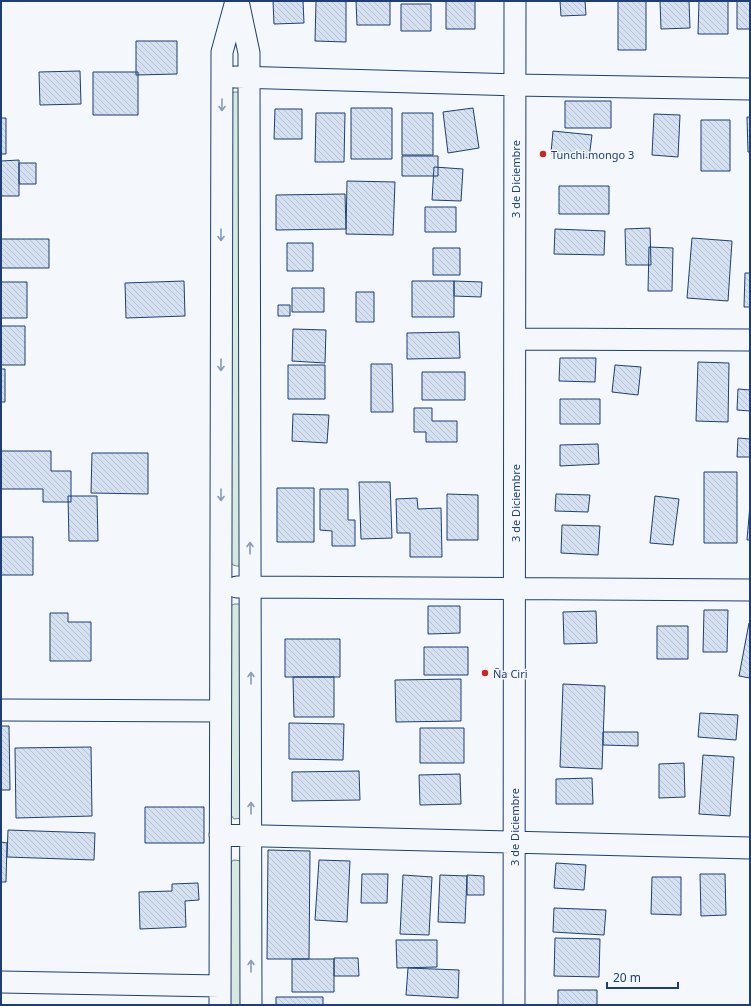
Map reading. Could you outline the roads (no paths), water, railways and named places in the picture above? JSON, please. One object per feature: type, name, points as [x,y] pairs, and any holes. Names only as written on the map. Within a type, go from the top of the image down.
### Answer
[{"type":"street","points":[[1,982],[220,996],[222,52],[237,1]]},
{"type":"street","points":[[237,1],[248,53],[249,78],[251,1005]]},
{"type":"street","name":"3 de Diciembre","points":[[514,1005],[515,1]]},
{"type":"street","points":[[222,77],[750,89]]},
{"type":"street","points":[[515,339],[750,340]]},
{"type":"street","points":[[221,587],[750,590]]},
{"type":"street","points":[[1,710],[220,711]]},
{"type":"street","points":[[220,835],[750,848]]},
{"type":"place","name":"Tunchi mongo 3","points":[[543,154]]},
{"type":"place","name":"Ña Ciri","points":[[485,673]]}]
